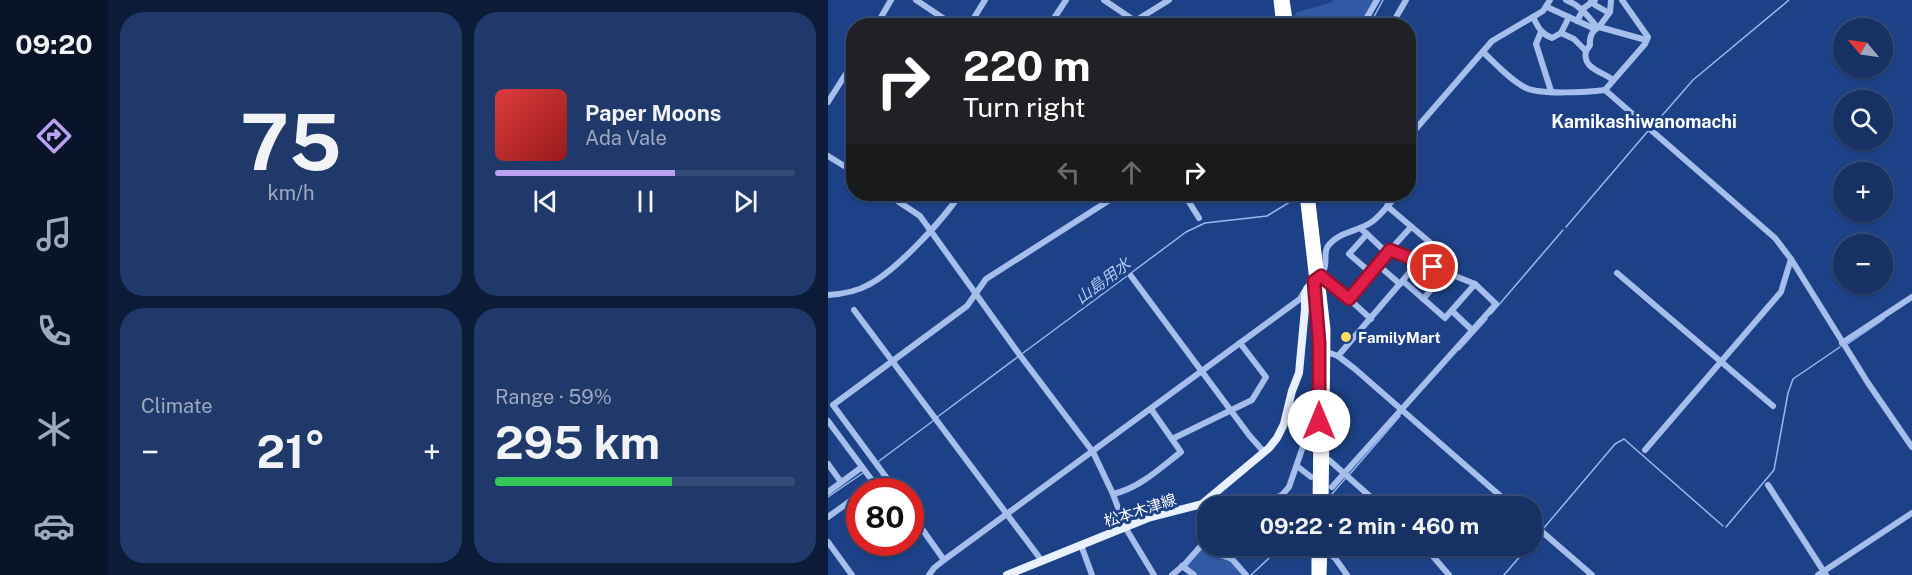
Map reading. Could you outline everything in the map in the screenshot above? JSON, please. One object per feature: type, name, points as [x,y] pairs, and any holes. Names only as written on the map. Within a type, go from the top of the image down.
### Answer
[{"type":"highway","points":[[1278,0],[1280,18]]},
{"type":"highway","points":[[1286,0],[1288,18]]},
{"type":"highway","points":[[1309,201],[1327,352],[1324,496]]},
{"type":"highway","points":[[1317,496],[1318,278]]},
{"type":"highway","points":[[1316,575],[1319,556]]},
{"type":"highway","points":[[1321,556],[1322,575]]},
{"type":"main road","points":[[1306,289],[1318,278]]},
{"type":"main road","name":"松本木津線","points":[[1212,496],[1264,452],[1277,438],[1284,424],[1300,368],[1306,289]]},
{"type":"main road","points":[[1305,309],[1318,316]]},
{"type":"main road","name":"松本木津線","points":[[1006,575],[1148,518],[1197,505]]},
{"type":"street","points":[[881,18],[891,0]]},
{"type":"street","points":[[916,0],[943,18]]},
{"type":"street","points":[[974,18],[985,0]]},
{"type":"street","points":[[1054,18],[1066,0]]},
{"type":"street","points":[[1104,0],[1130,18]]},
{"type":"street","points":[[1139,18],[1169,0]]},
{"type":"street","points":[[1367,18],[1377,0]]},
{"type":"street","points":[[1396,18],[1406,0]]},
{"type":"street","points":[[1566,0],[1583,9],[1597,28]]},
{"type":"street","points":[[1611,0],[1609,13],[1597,28],[1585,58],[1590,68],[1606,74],[1613,80]]},
{"type":"street","points":[[1605,90],[1648,37],[1622,0]]},
{"type":"street","points":[[1577,21],[1583,9],[1593,1],[1609,13]]},
{"type":"street","points":[[1416,129],[1492,41],[1543,11],[1549,3],[1577,21],[1646,40]]},
{"type":"street","points":[[1533,17],[1541,32],[1552,38],[1561,33],[1569,17]]},
{"type":"street","points":[[1541,32],[1536,44],[1551,91]]},
{"type":"street","points":[[1561,33],[1574,39],[1587,51]]},
{"type":"street","points":[[1482,52],[1524,87],[1533,91],[1605,90],[1776,238],[1842,343],[1912,447]]},
{"type":"street","points":[[828,102],[846,74]]},
{"type":"street","points":[[828,156],[846,167]]},
{"type":"street","points":[[898,201],[921,216],[1020,356],[1093,452],[1113,494],[1125,527],[1154,575]]},
{"type":"street","points":[[828,295],[852,292],[877,280],[930,231],[955,201]]},
{"type":"street","points":[[887,478],[833,405],[967,306],[986,279],[1108,201]]},
{"type":"street","points":[[1188,201],[1199,218]]},
{"type":"street","points":[[1310,201],[1315,210],[1319,239],[1328,246]]},
{"type":"street","points":[[1338,356],[1433,245],[1411,227],[1388,201]]},
{"type":"street","points":[[1371,319],[1349,299],[1318,278],[1326,265],[1328,246],[1349,231],[1372,222],[1392,201]]},
{"type":"street","points":[[1349,299],[1411,227]]},
{"type":"street","points":[[1332,488],[1496,304],[1475,284],[1389,251],[1360,228]]},
{"type":"street","points":[[1367,234],[1349,254],[1371,273]]},
{"type":"street","points":[[1645,450],[1781,292],[1791,260]]},
{"type":"street","points":[[1378,265],[1445,318],[1475,284]]},
{"type":"street","points":[[1423,299],[1446,273]]},
{"type":"street","points":[[1617,273],[1773,405]]},
{"type":"street","points":[[1131,276],[1264,452]]},
{"type":"street","points":[[929,575],[934,568],[1294,303],[1306,289]]},
{"type":"street","points":[[1842,343],[1912,297]]},
{"type":"street","points":[[854,310],[1042,561]]},
{"type":"street","points":[[1452,311],[1472,330]]},
{"type":"street","points":[[1172,439],[1252,400],[1266,377],[1240,343]]},
{"type":"street","points":[[1327,352],[1338,356],[1501,496]]},
{"type":"street","points":[[1113,494],[1125,492],[1137,486],[1181,452],[1150,409]]},
{"type":"street","points":[[828,421],[870,478]]},
{"type":"street","points":[[1280,496],[1289,487],[1310,426],[1319,421]]},
{"type":"street","points":[[1325,460],[1329,460],[1369,496]]},
{"type":"street","points":[[828,464],[841,482]]},
{"type":"street","points":[[1297,466],[1311,477]]},
{"type":"street","points":[[828,492],[862,467]]},
{"type":"street","points":[[1768,485],[1823,574],[1912,513]]},
{"type":"street","points":[[828,517],[846,504]]},
{"type":"street","points":[[924,531],[945,560]]},
{"type":"street","points":[[1542,532],[1592,575]]},
{"type":"street","points":[[828,542],[852,575]]},
{"type":"street","points":[[1081,545],[1092,575]]},
{"type":"street","points":[[1172,575],[1197,553]]},
{"type":"street","points":[[1224,556],[1232,559],[1246,575]]},
{"type":"street","points":[[1332,556],[1347,575]]},
{"type":"street","points":[[1433,556],[1449,575]]},
{"type":"street","points":[[1182,566],[1194,575]]},
{"type":"shaded area","points":[[1333,0],[1375,0],[1365,18],[1294,18],[1297,12],[1330,3]]},
{"type":"shaded area","points":[[1197,554],[1197,556],[1224,556],[1244,575],[1199,575],[1186,566]]},
{"type":"waterway","name":"山島用水","points":[[1373,18],[1383,0]]},
{"type":"waterway","points":[[1652,127],[1693,80],[1789,0]]},
{"type":"waterway","points":[[1566,227],[1648,131]]},
{"type":"waterway","name":"山島用水","points":[[1131,273],[1186,232],[1205,223],[1267,216],[1291,201]]},
{"type":"waterway","points":[[1491,314],[1563,230]]},
{"type":"waterway","name":"山島用水","points":[[1023,353],[1127,276]]},
{"type":"waterway","points":[[1459,350],[1487,319]]},
{"type":"waterway","points":[[1846,345],[1884,319]]},
{"type":"waterway","points":[[1726,527],[1774,470],[1788,393],[1793,379],[1840,347]]},
{"type":"waterway","name":"山島用水","points":[[936,418],[1019,356]]},
{"type":"waterway","points":[[1349,475],[1400,416]]},
{"type":"waterway","name":"山島用水","points":[[879,461],[933,421]]},
{"type":"waterway","points":[[1543,529],[1615,444],[1624,439],[1723,526]]},
{"type":"waterway","name":"山島用水","points":[[828,497],[863,473]]},
{"type":"waterway","points":[[1331,495],[1345,479]]},
{"type":"waterway","points":[[1251,575],[1271,556]]},
{"type":"waterway","points":[[1504,575],[1520,556]]},
{"type":"place","name":"FamilyMart","points":[[1346,337]]},
{"type":"district","name":"Kamikashiwanomachi","points":[[1644,121]]},
{"type":"route","points":[[1319,421],[1319,343],[1314,281],[1321,276],[1349,299],[1390,250],[1433,267]]}]
